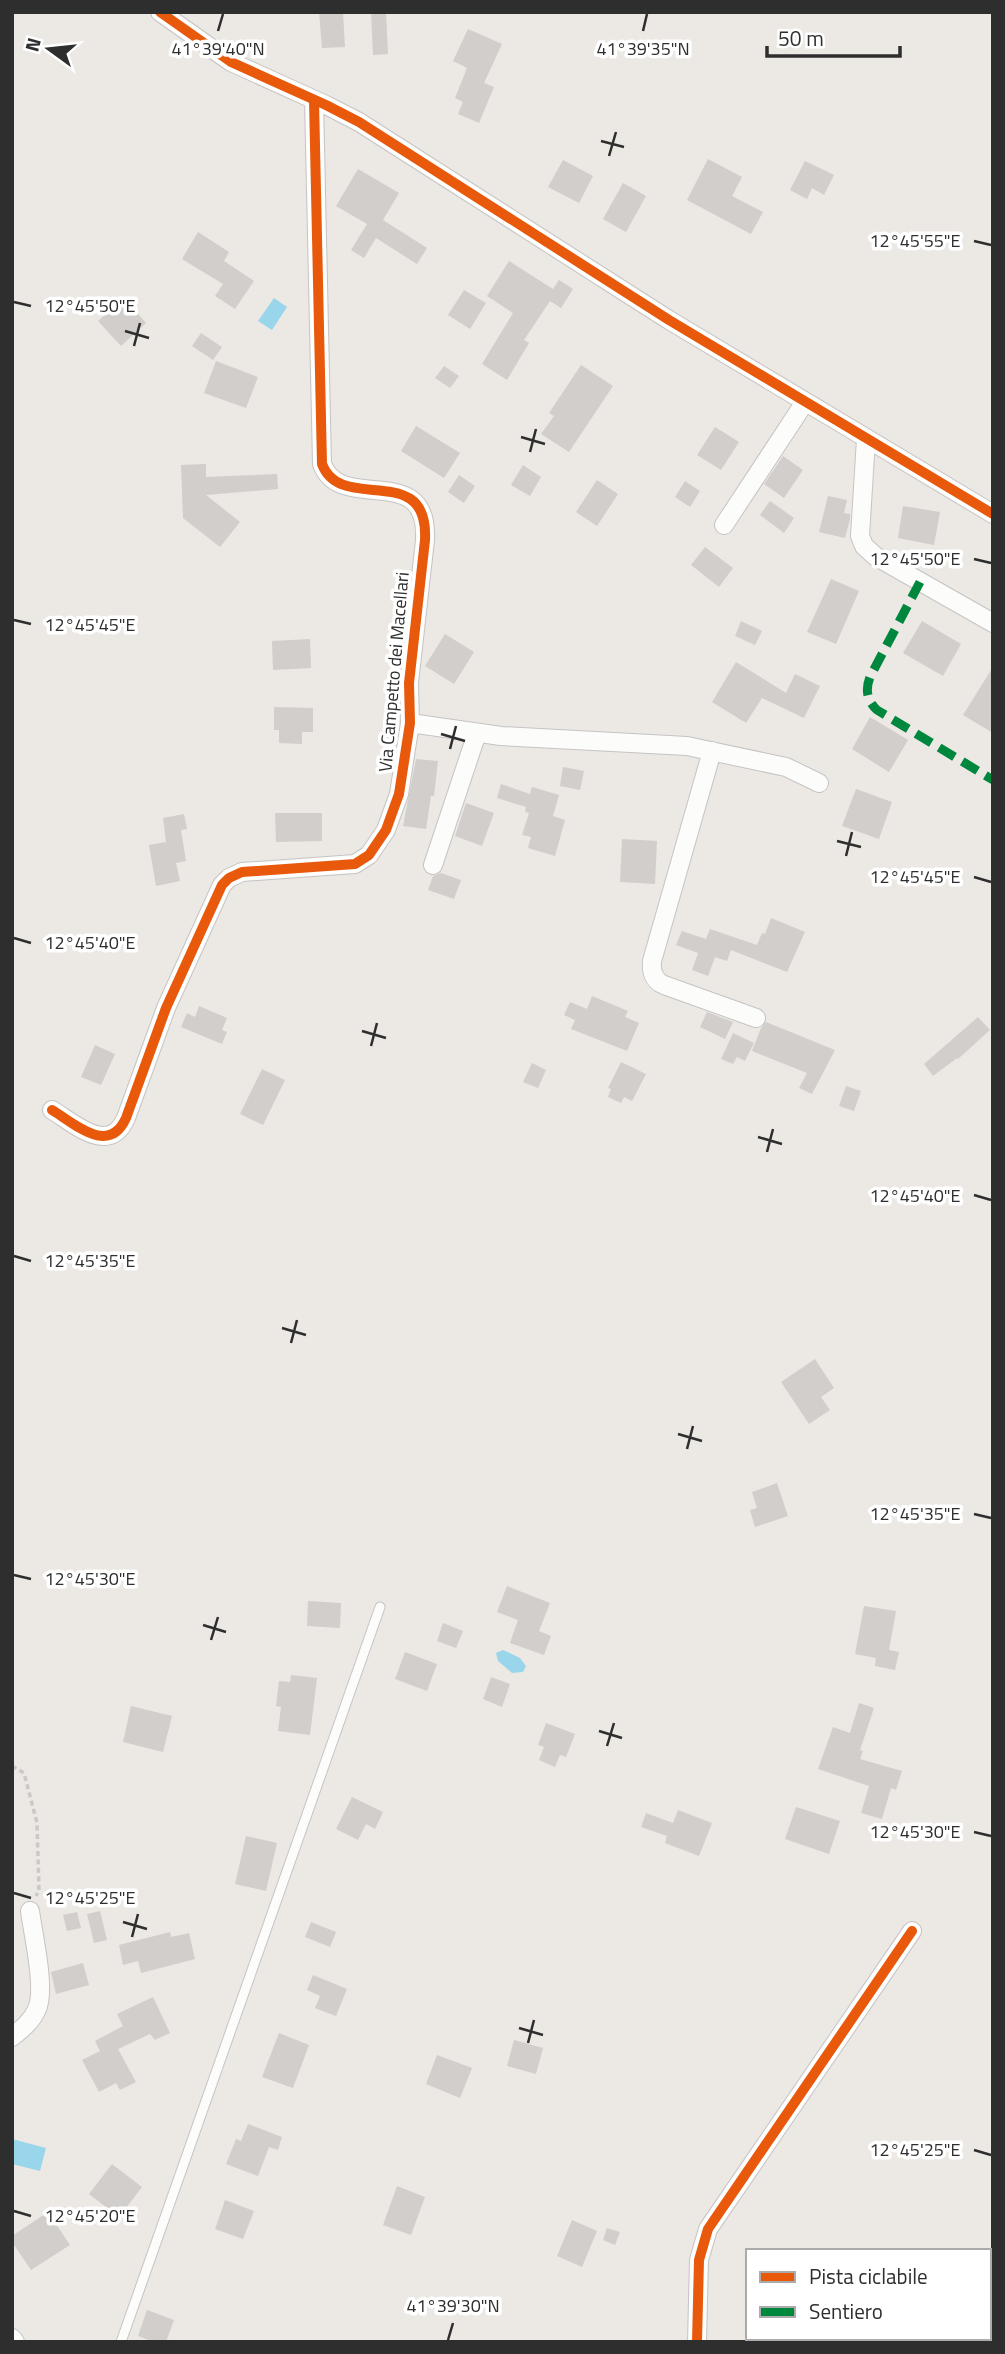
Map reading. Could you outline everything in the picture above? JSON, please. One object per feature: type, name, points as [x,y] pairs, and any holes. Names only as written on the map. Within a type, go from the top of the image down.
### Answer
[{"type":"street","points":[[160,12],[231,62],[359,122],[635,299],[993,514]]},
{"type":"street","name":"Via Campetto dei Macellari","points":[[51,1111],[99,1136],[109,1137],[119,1130],[126,1118],[166,1008],[222,885],[242,872],[351,865],[369,855],[386,830],[396,806],[410,723],[409,683],[425,533],[422,510],[412,499],[334,481],[324,469],[320,454],[314,100]]},
{"type":"street","points":[[724,525],[805,402]]},
{"type":"street","points":[[866,439],[860,536],[864,546],[875,556],[993,623]]},
{"type":"street","name":"Via Campetto dei Macellari","points":[[410,723],[517,738],[672,745],[786,767],[819,783]]},
{"type":"street","points":[[433,865],[477,733]]},
{"type":"street","points":[[712,751],[652,961],[652,971],[664,985],[756,1018]]},
{"type":"street","points":[[12,2037],[29,2022],[39,2004],[40,1987],[30,1911]]},
{"type":"street","points":[[697,2342],[699,2260],[708,2229],[912,1931]]},
{"type":"lane","points":[[121,2342],[380,1606]]},
{"type":"path","points":[[12,1766],[24,1773],[37,1824],[39,1890],[30,1911]]},
{"type":"water","points":[[274,298],[287,307],[272,330],[258,321]]},
{"type":"water","points":[[503,1650],[520,1658],[526,1666],[523,1672],[512,1673],[498,1661],[496,1653]]},
{"type":"water","points":[[12,2139],[46,2148],[40,2171],[12,2164]]},
{"type":"building","points":[[319,12],[343,12],[345,47],[322,48]]},
{"type":"building","points":[[371,12],[386,12],[388,54],[373,55]]},
{"type":"building","points":[[468,29],[502,44],[484,83],[494,87],[479,123],[458,114],[463,102],[455,98],[467,68],[453,61]]},
{"type":"building","points":[[708,159],[742,177],[732,196],[763,212],[751,234],[687,200]]},
{"type":"building","points":[[563,160],[593,176],[579,203],[548,187]]},
{"type":"building","points":[[805,161],[834,175],[824,195],[812,188],[807,199],[790,190]]},
{"type":"building","points":[[358,169],[399,193],[383,220],[427,248],[417,264],[376,238],[364,258],[351,250],[367,224],[336,206]]},
{"type":"building","points":[[623,183],[646,196],[626,232],[603,219]]},
{"type":"building","points":[[198,232],[229,252],[224,261],[254,281],[235,309],[215,296],[223,284],[182,259]]},
{"type":"building","points":[[509,261],[553,289],[559,280],[573,289],[561,308],[550,301],[524,340],[529,343],[507,380],[482,364],[513,313],[487,296]]},
{"type":"building","points":[[464,290],[486,303],[470,329],[448,315]]},
{"type":"building","points":[[124,298],[146,323],[121,346],[98,321]]},
{"type":"building","points":[[201,333],[222,347],[213,360],[192,346]]},
{"type":"building","points":[[216,361],[258,377],[246,408],[204,393]]},
{"type":"building","points":[[581,365],[613,386],[569,452],[541,434],[554,416],[549,413]]},
{"type":"building","points":[[444,366],[459,376],[450,388],[435,378]]},
{"type":"building","points":[[416,426],[460,453],[444,478],[401,451]]},
{"type":"building","points":[[715,427],[739,442],[721,470],[697,455]]},
{"type":"building","points":[[783,456],[803,470],[784,498],[764,484]]},
{"type":"building","points":[[206,464],[206,477],[277,474],[278,489],[206,495],[240,522],[220,547],[183,518],[181,465]]},
{"type":"building","points":[[523,465],[541,477],[530,496],[511,485]]},
{"type":"building","points":[[459,475],[475,486],[464,503],[448,492]]},
{"type":"building","points":[[597,480],[618,494],[597,526],[576,512]]},
{"type":"building","points":[[685,481],[700,491],[690,507],[675,497]]},
{"type":"building","points":[[828,496],[847,500],[844,513],[850,514],[850,519],[845,538],[819,532]]},
{"type":"building","points":[[770,501],[794,518],[784,533],[760,515]]},
{"type":"building","points":[[903,506],[940,512],[934,545],[898,538]]},
{"type":"building","points":[[705,547],[733,568],[719,587],[691,565]]},
{"type":"building","points":[[831,579],[859,591],[836,644],[807,632]]},
{"type":"building","points":[[741,621],[762,631],[755,645],[735,636]]},
{"type":"building","points":[[922,621],[961,644],[943,676],[903,653]]},
{"type":"building","points":[[445,634],[474,652],[454,684],[425,666]]},
{"type":"building","points":[[310,639],[311,668],[273,670],[272,641]]},
{"type":"building","points":[[736,662],[786,693],[795,674],[820,686],[804,718],[762,698],[746,723],[712,702]]},
{"type":"building","points":[[993,667],[993,733],[963,715]]},
{"type":"building","points":[[274,707],[313,708],[313,732],[302,732],[302,744],[279,743],[279,730],[274,730]]},
{"type":"building","points":[[870,717],[908,740],[889,772],[852,749]]},
{"type":"building","points":[[416,759],[438,761],[434,796],[431,796],[426,829],[403,826]]},
{"type":"building","points":[[563,767],[584,771],[580,790],[560,786]]},
{"type":"building","points":[[501,784],[530,794],[532,787],[559,795],[553,816],[565,820],[555,856],[528,848],[531,837],[522,835],[529,813],[525,812],[526,807],[497,798]]},
{"type":"building","points":[[856,789],[892,802],[879,839],[842,826]]},
{"type":"building","points":[[466,803],[494,813],[482,846],[455,836]]},
{"type":"building","points":[[275,813],[322,813],[322,841],[276,842]]},
{"type":"building","points":[[184,814],[187,829],[181,830],[186,861],[176,863],[180,881],[156,886],[149,845],[166,842],[163,818]]},
{"type":"building","points":[[622,839],[657,841],[655,884],[620,882]]},
{"type":"building","points":[[441,873],[461,880],[454,899],[428,890],[433,876]]},
{"type":"building","points":[[771,918],[805,932],[787,972],[731,950],[727,961],[715,957],[708,976],[692,970],[698,953],[676,945],[682,931],[706,939],[710,929],[757,945]]},
{"type":"building","points":[[592,996],[628,1011],[625,1017],[639,1023],[627,1051],[571,1029],[575,1020],[564,1015],[570,1002],[587,1009]]},
{"type":"building","points":[[199,1006],[227,1018],[222,1030],[227,1032],[222,1044],[181,1027],[187,1013],[195,1017]]},
{"type":"building","points":[[707,1012],[733,1022],[725,1039],[700,1027]]},
{"type":"building","points":[[978,1017],[990,1030],[958,1059],[933,1076],[924,1064]]},
{"type":"building","points":[[766,1022],[835,1050],[812,1094],[799,1088],[807,1073],[752,1051]]},
{"type":"building","points":[[733,1033],[754,1043],[745,1061],[737,1057],[733,1064],[721,1059]]},
{"type":"building","points":[[95,1045],[115,1054],[101,1085],[81,1077]]},
{"type":"building","points":[[621,1062],[646,1074],[632,1101],[624,1097],[621,1103],[608,1097],[611,1089],[608,1088]]},
{"type":"building","points":[[532,1063],[546,1070],[538,1088],[523,1082]]},
{"type":"building","points":[[262,1069],[285,1080],[263,1125],[240,1114]]},
{"type":"building","points":[[846,1086],[861,1091],[854,1111],[839,1106]]},
{"type":"building","points":[[815,1359],[834,1388],[821,1397],[830,1410],[809,1424],[781,1382]]},
{"type":"building","points":[[777,1483],[788,1516],[755,1527],[750,1510],[757,1508],[752,1492]]},
{"type":"building","points":[[507,1586],[550,1603],[539,1631],[551,1636],[544,1655],[510,1643],[518,1620],[497,1612]]},
{"type":"building","points":[[308,1601],[341,1603],[340,1628],[307,1626]]},
{"type":"building","points":[[864,1606],[896,1611],[889,1650],[899,1652],[895,1670],[875,1666],[876,1658],[855,1654]]},
{"type":"building","points":[[443,1623],[463,1631],[456,1648],[437,1641]]},
{"type":"building","points":[[405,1652],[437,1664],[427,1691],[395,1679]]},
{"type":"building","points":[[291,1675],[317,1678],[310,1735],[278,1731],[281,1707],[276,1706],[279,1681],[290,1682]]},
{"type":"building","points":[[491,1677],[510,1684],[502,1707],[483,1699]]},
{"type":"building","points":[[859,1703],[874,1708],[860,1750],[863,1751],[860,1759],[902,1771],[896,1790],[891,1788],[882,1819],[861,1813],[869,1786],[818,1769],[833,1727],[850,1733]]},
{"type":"building","points":[[131,1706],[172,1716],[163,1752],[123,1742]]},
{"type":"building","points":[[546,1723],[575,1734],[566,1757],[560,1755],[555,1767],[539,1760],[544,1747],[538,1745]]},
{"type":"building","points":[[352,1797],[383,1812],[375,1829],[366,1824],[358,1840],[336,1829]]},
{"type":"building","points":[[796,1807],[840,1821],[829,1854],[785,1839]]},
{"type":"building","points":[[678,1810],[712,1823],[699,1856],[665,1843],[667,1836],[641,1827],[646,1813],[673,1823]]},
{"type":"building","points":[[246,1836],[277,1843],[266,1891],[235,1884]]},
{"type":"building","points":[[100,1911],[107,1940],[94,1943],[87,1914]]},
{"type":"building","points":[[77,1912],[81,1928],[67,1931],[63,1915]]},
{"type":"building","points":[[311,1922],[336,1932],[330,1947],[305,1937]]},
{"type":"building","points":[[170,1932],[171,1937],[189,1933],[195,1959],[141,1973],[138,1961],[123,1965],[119,1945]]},
{"type":"building","points":[[83,1963],[89,1985],[56,1994],[51,1972]]},
{"type":"building","points":[[313,1975],[347,1989],[336,2016],[315,2008],[320,1996],[307,1990]]},
{"type":"building","points":[[153,1997],[170,2033],[155,2040],[150,2034],[118,2049],[136,2082],[120,2090],[116,2083],[99,2092],[82,2060],[100,2051],[95,2041],[123,2026],[117,2014]]},
{"type":"building","points":[[279,2033],[309,2045],[293,2088],[262,2077]]},
{"type":"building","points":[[514,2040],[543,2048],[536,2074],[507,2066]]},
{"type":"building","points":[[437,2055],[472,2068],[460,2098],[426,2084]]},
{"type":"building","points":[[248,2124],[282,2137],[278,2150],[269,2147],[258,2176],[226,2164],[236,2139],[241,2141]]},
{"type":"building","points":[[112,2164],[142,2187],[119,2217],[89,2194]]},
{"type":"building","points":[[397,2186],[425,2197],[411,2235],[383,2225]]},
{"type":"building","points":[[225,2200],[254,2211],[243,2239],[215,2229]]},
{"type":"building","points":[[48,2212],[70,2245],[31,2270],[12,2242],[12,2236]]},
{"type":"building","points":[[572,2220],[597,2231],[582,2267],[557,2256]]},
{"type":"building","points":[[607,2228],[620,2232],[615,2245],[603,2240]]},
{"type":"building","points":[[147,2310],[174,2320],[166,2342],[154,2342],[138,2336]]},
{"type":"marked path","points":[[920,582],[870,677],[867,691],[869,699],[877,710],[993,780]]},
{"type":"cycle path","points":[[160,12],[231,62],[359,122],[669,320],[993,514]]},
{"type":"cycle path","points":[[52,1110],[91,1134],[110,1135],[119,1129],[126,1118],[166,1008],[222,885],[242,872],[355,864],[369,855],[386,830],[399,794],[410,723],[409,683],[425,540],[423,516],[413,501],[399,494],[347,486],[332,479],[322,464],[314,100]]},
{"type":"cycle path","points":[[697,2342],[699,2260],[708,2229],[912,1931]]}]
